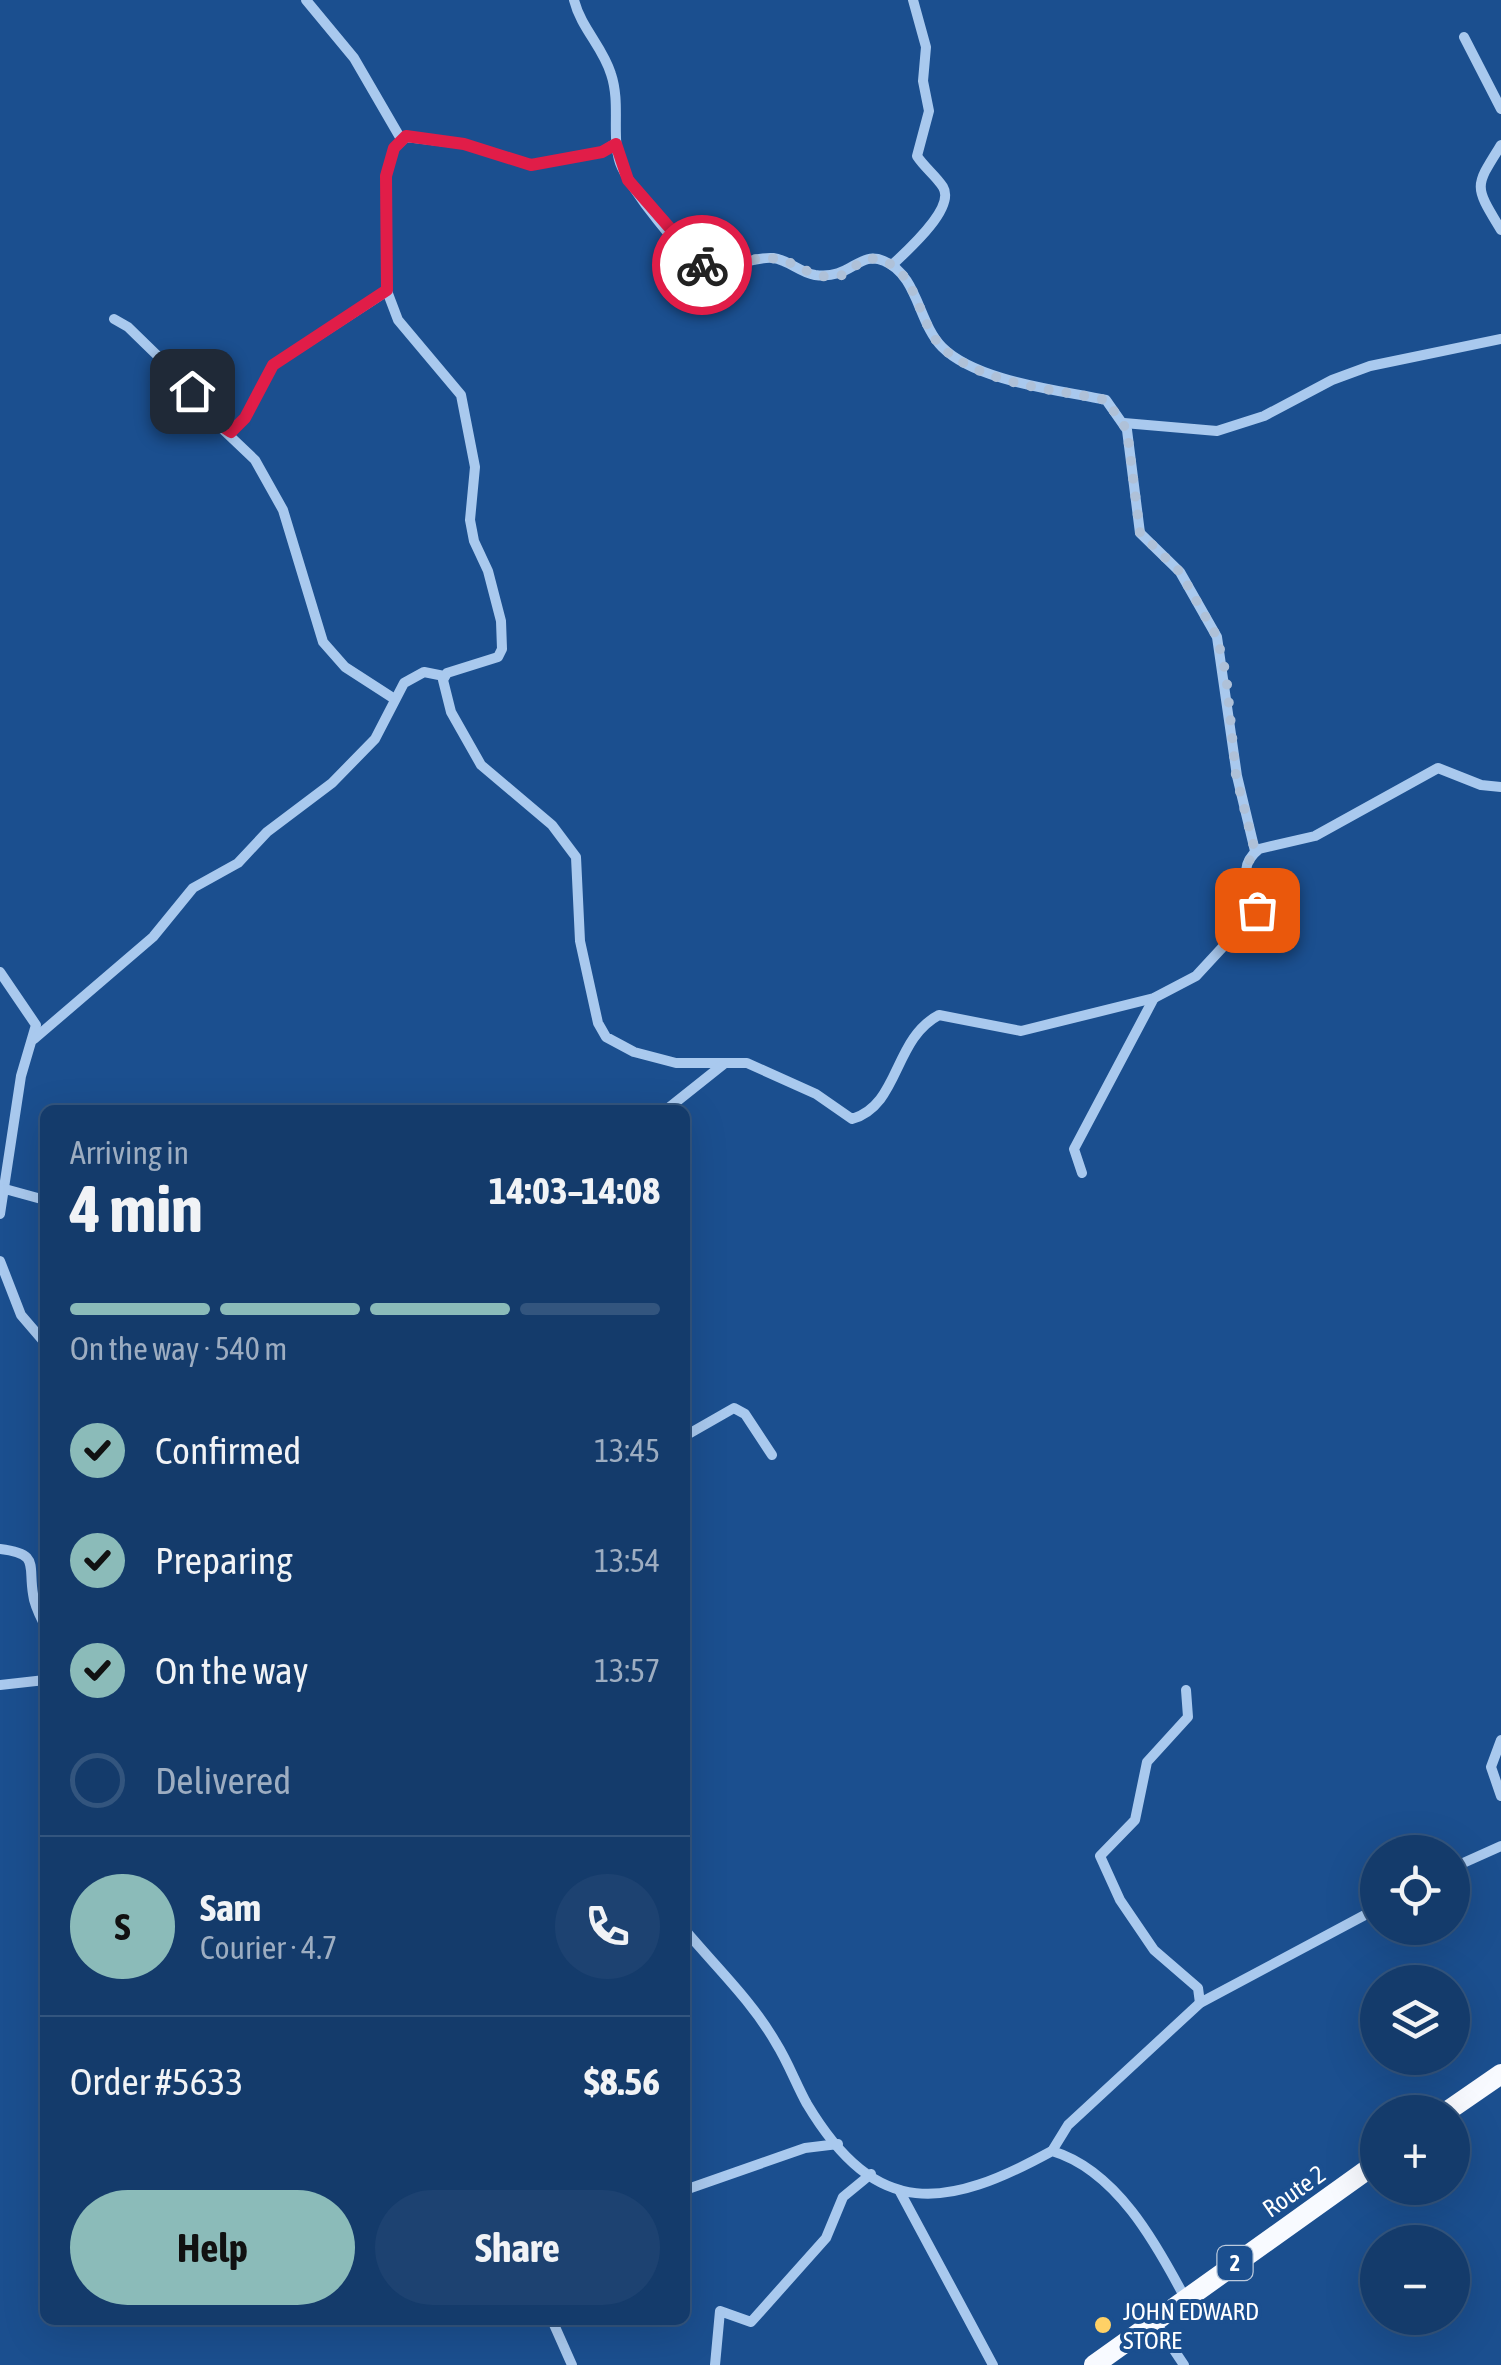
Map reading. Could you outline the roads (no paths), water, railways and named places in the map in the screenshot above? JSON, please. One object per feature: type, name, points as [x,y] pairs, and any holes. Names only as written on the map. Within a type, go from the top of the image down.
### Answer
[{"type":"highway","points":[[1470,2095],[1501,2074]]},
{"type":"highway","name":"Route 2","points":[[1094,2365],[1153,2319],[1360,2175]]},
{"type":"street","points":[[306,0],[354,58],[401,139]]},
{"type":"street","points":[[574,0],[610,70],[619,120],[616,144],[628,180],[653,214],[706,267],[776,258],[808,274],[836,277],[866,258],[892,266],[907,282],[944,350],[1018,383],[1106,400],[1124,423],[1140,533],[1180,572],[1217,637],[1226,674],[1236,776],[1255,851]]},
{"type":"street","points":[[892,266],[934,220],[946,200],[944,189],[916,156],[929,111],[922,81],[926,48],[914,0]]},
{"type":"street","points":[[1464,36],[1501,109]]},
{"type":"street","points":[[401,139],[416,135],[448,141],[531,165],[602,152],[616,144]]},
{"type":"street","points":[[34,1039],[153,937],[193,888],[238,863],[268,832],[332,782],[375,740],[393,698],[414,676],[434,672],[444,676],[498,657],[502,649],[501,621],[470,520],[475,467],[461,395],[398,320],[387,290],[386,176],[401,139]]},
{"type":"street","points":[[1501,144],[1482,172],[1479,185],[1501,230]]},
{"type":"street","points":[[231,432],[245,418],[273,365],[387,290]]},
{"type":"street","points":[[114,319],[128,327],[255,460],[282,510],[324,642],[345,666],[393,698]]},
{"type":"street","points":[[1124,423],[1217,431],[1264,416],[1332,380],[1370,366],[1501,339]]},
{"type":"street","points":[[444,676],[451,712],[481,764],[552,825],[576,857],[580,942],[598,1023],[606,1037],[634,1052],[676,1063],[726,1062],[762,1068],[816,1094],[852,1119],[877,1102],[892,1081],[909,1039],[940,1015],[1021,1031],[1154,998],[1196,976],[1257,910],[1245,880],[1245,867],[1255,851],[1315,836],[1438,768],[1482,785],[1501,787]]},
{"type":"street","points":[[0,972],[34,1016],[34,1039],[20,1076],[0,1214]]},
{"type":"street","points":[[1082,1174],[1074,1148],[1154,998]]},
{"type":"street","points":[[672,1105],[726,1062]]},
{"type":"street","points":[[5,1189],[40,1199]]},
{"type":"street","points":[[0,1261],[21,1315],[40,1337]]},
{"type":"street","points":[[690,1433],[734,1408],[745,1414],[772,1455]]},
{"type":"street","points":[[0,1549],[15,1550],[30,1560],[34,1600],[40,1614]]},
{"type":"street","points":[[0,1684],[40,1680]]},
{"type":"street","points":[[1186,1690],[1188,1717],[1147,1762],[1135,1820],[1100,1856],[1144,1935],[1161,1959],[1198,1988],[1200,2002]]},
{"type":"street","points":[[1501,1740],[1491,1768],[1501,1796]]},
{"type":"street","points":[[1470,1860],[1501,1846]]},
{"type":"street","points":[[690,1936],[762,2020],[808,2104],[838,2144],[871,2174],[918,2196],[962,2193],[1052,2152],[1068,2124],[1200,2002],[1360,1918]]},
{"type":"street","points":[[690,2188],[786,2153],[838,2144]]},
{"type":"street","points":[[1052,2152],[1097,2178],[1128,2207],[1160,2250],[1186,2298]]},
{"type":"street","points":[[715,2365],[720,2311],[751,2322],[826,2238],[843,2197],[871,2174]]},
{"type":"street","points":[[898,2188],[993,2365]]},
{"type":"street","points":[[1153,2319],[1184,2365]]},
{"type":"street","points":[[554,2325],[572,2365]]},
{"type":"place","name":"JOHN EDWARD STORE","points":[[1103,2325]]}]
